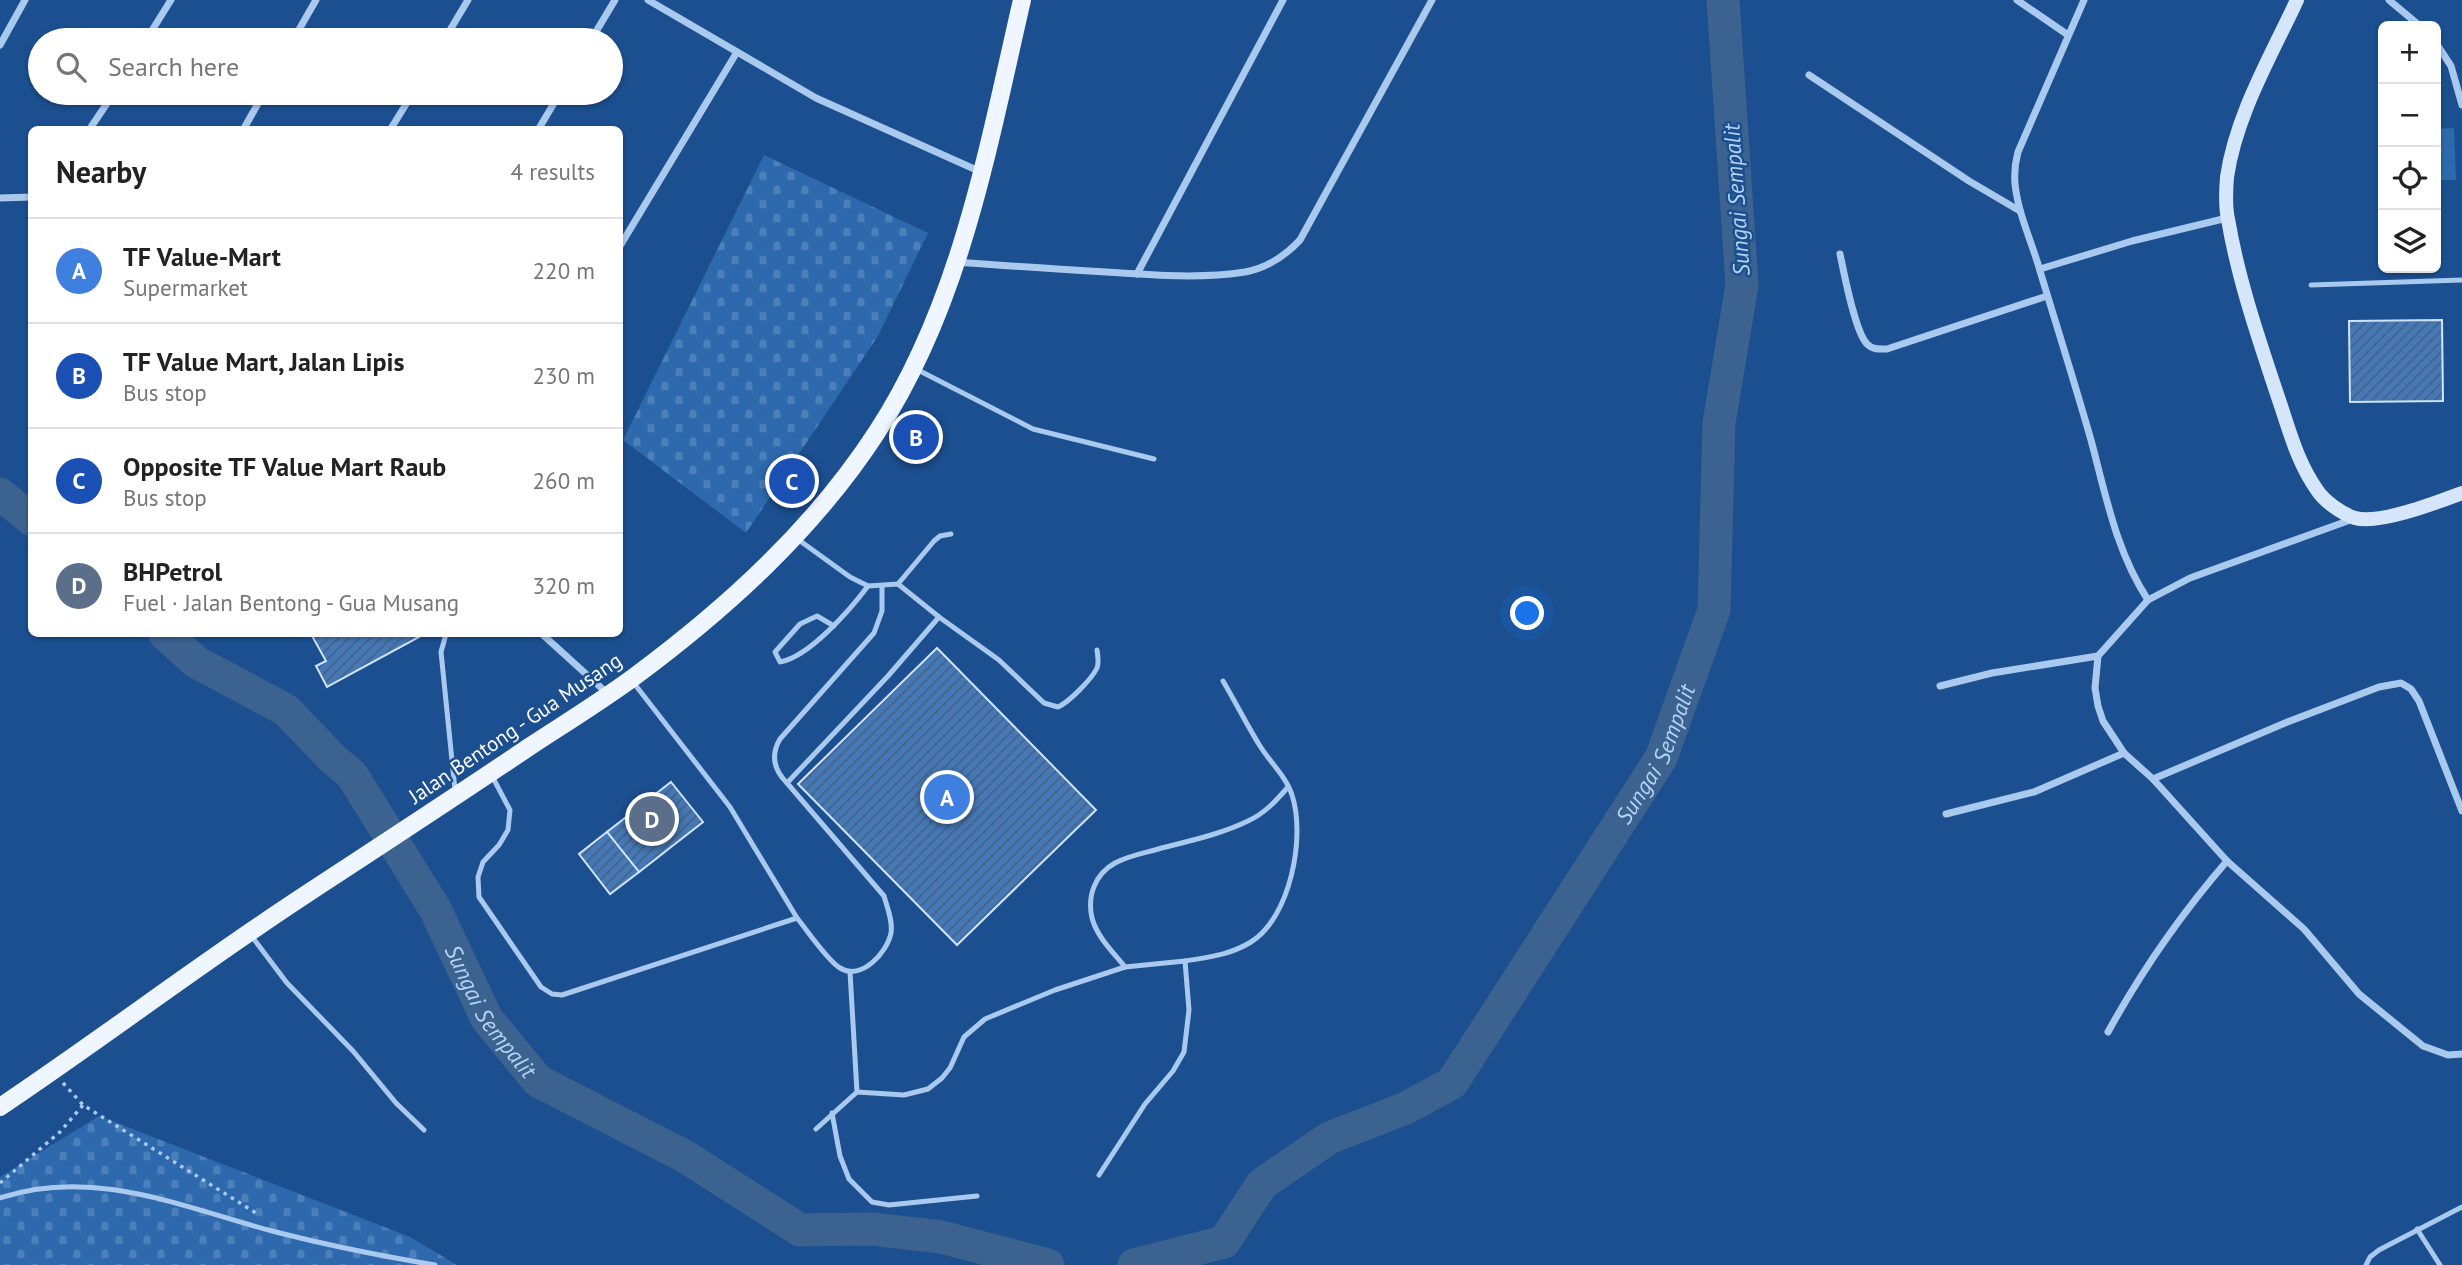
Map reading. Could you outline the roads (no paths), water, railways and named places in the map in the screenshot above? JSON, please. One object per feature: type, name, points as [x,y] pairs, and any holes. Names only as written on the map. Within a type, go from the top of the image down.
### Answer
[{"type":"main road","name":"Jalan Bentong - Gua Musang","points":[[0,1107],[248,932],[631,680],[741,591],[820,511],[878,431],[914,368],[956,262],[971,217],[1022,0]]},
{"type":"street","points":[[0,45],[25,0]]},
{"type":"street","points":[[153,28],[170,0]]},
{"type":"street","points":[[300,28],[316,0]]},
{"type":"street","points":[[451,28],[468,0]]},
{"type":"street","points":[[598,28],[615,0]]},
{"type":"street","points":[[648,0],[816,98],[982,173]]},
{"type":"street","points":[[1137,274],[1283,0]]},
{"type":"street","points":[[956,262],[1137,274],[1200,275],[1247,272],[1273,262],[1289,252],[1300,240],[1432,0]]},
{"type":"street","points":[[2017,0],[2068,35]]},
{"type":"street","points":[[2084,0],[2015,162],[2015,185],[2020,211],[2040,269],[2108,510],[2132,575],[2148,600]]},
{"type":"street","points":[[2297,0],[2238,131],[2227,180],[2227,218],[2257,330],[2299,458],[2318,492],[2335,507],[2356,519]]},
{"type":"street","points":[[2389,0],[2414,21]]},
{"type":"street","points":[[2441,51],[2451,66],[2462,105]]},
{"type":"street","points":[[623,241],[737,52]]},
{"type":"street","points":[[1809,75],[1969,181],[2020,211]]},
{"type":"street","points":[[92,126],[106,105]]},
{"type":"street","points":[[245,126],[257,105]]},
{"type":"street","points":[[392,126],[405,105]]},
{"type":"street","points":[[540,126],[553,105]]},
{"type":"street","points":[[0,198],[28,197]]},
{"type":"street","points":[[2040,269],[2132,241],[2227,218]]},
{"type":"street","points":[[1840,254],[1862,338],[1868,346],[1876,349],[1887,349],[2047,296]]},
{"type":"street","points":[[2462,493],[2400,514],[2356,519],[2190,578],[2148,600],[2098,656],[2095,688],[2103,721],[2124,753],[2153,779],[2227,861],[2304,929],[2359,994],[2423,1046],[2448,1055],[2462,1054]]},
{"type":"street","points":[[545,637],[608,695]]},
{"type":"street","points":[[1940,686],[1992,673],[2098,656]]},
{"type":"street","points":[[2153,779],[2285,723],[2379,687],[2401,683],[2411,689],[2419,701],[2462,811]]},
{"type":"street","points":[[1946,814],[2034,792],[2124,753]]},
{"type":"street","points":[[2108,1032],[2131,991],[2208,883],[2227,861]]},
{"type":"lane","points":[[2311,285],[2462,280]]},
{"type":"lane","points":[[914,368],[1033,429],[1154,459]]},
{"type":"lane","points":[[793,536],[850,577],[868,586],[882,587],[898,584],[934,541],[940,536],[951,534]]},
{"type":"lane","points":[[898,584],[999,660],[1050,706],[1066,704],[1097,668],[1097,650]]},
{"type":"lane","points":[[834,626],[817,617],[800,624],[775,652],[780,662],[792,660],[834,626],[868,586]]},
{"type":"lane","points":[[631,680],[730,807],[797,918],[838,967],[850,972],[868,967],[885,948],[891,932],[884,896],[787,783],[775,766],[773,756],[780,739],[874,633],[882,611],[882,587]]},
{"type":"lane","points":[[787,783],[888,676],[939,617]]},
{"type":"lane","points":[[445,637],[441,652],[456,797]]},
{"type":"lane","points":[[816,1129],[857,1092],[904,1095],[928,1089],[950,1068],[964,1037],[985,1019],[1055,990],[1125,967],[1226,955],[1253,941],[1270,925],[1283,902],[1292,871],[1297,834],[1294,805],[1288,787],[1259,746],[1223,681]]},
{"type":"lane","points":[[491,773],[510,810],[508,830],[499,845],[483,862],[478,877],[479,897],[541,987],[552,994],[562,995],[797,918]]},
{"type":"lane","points":[[1125,967],[1103,940],[1092,919],[1090,901],[1095,882],[1113,864],[1132,856],[1222,832],[1248,822],[1266,811],[1288,787]]},
{"type":"lane","points":[[248,932],[286,983],[353,1051],[396,1102],[424,1130]]},
{"type":"lane","points":[[1099,1175],[1145,1104],[1173,1071],[1184,1052],[1189,1010],[1185,961]]},
{"type":"lane","points":[[850,972],[857,1092]]},
{"type":"lane","points":[[832,1113],[840,1156],[849,1179],[872,1202],[889,1205],[977,1196]]},
{"type":"lane","points":[[0,1198],[46,1186],[87,1186],[143,1195],[274,1231],[435,1265]]},
{"type":"lane","points":[[2366,1265],[2378,1250],[2462,1207]]},
{"type":"lane","points":[[2417,1229],[2440,1265]]},
{"type":"waterway","name":"Sungai Sempalit","points":[[1134,1265],[1224,1242],[1262,1184],[1329,1138],[1406,1108],[1452,1083],[1661,758],[1714,610],[1719,423],[1742,285],[1723,0]]},
{"type":"waterway","name":"Sungai Sempalit","points":[[0,494],[28,517]]},
{"type":"waterway","name":"Sungai Sempalit","points":[[168,637],[196,662],[286,710],[352,775],[435,909],[487,1019],[538,1081],[686,1157],[800,1230],[872,1229],[941,1237],[1048,1265]]},
{"type":"place","name":"TF Value Mart, Jalan Lipis","points":[[916,437]]},
{"type":"place","name":"Opposite TF Value Mart Raub","points":[[792,481]]},
{"type":"place","name":"TF Value-Mart","points":[[947,797]]},
{"type":"place","name":"BHPetrol","points":[[652,819]]}]
